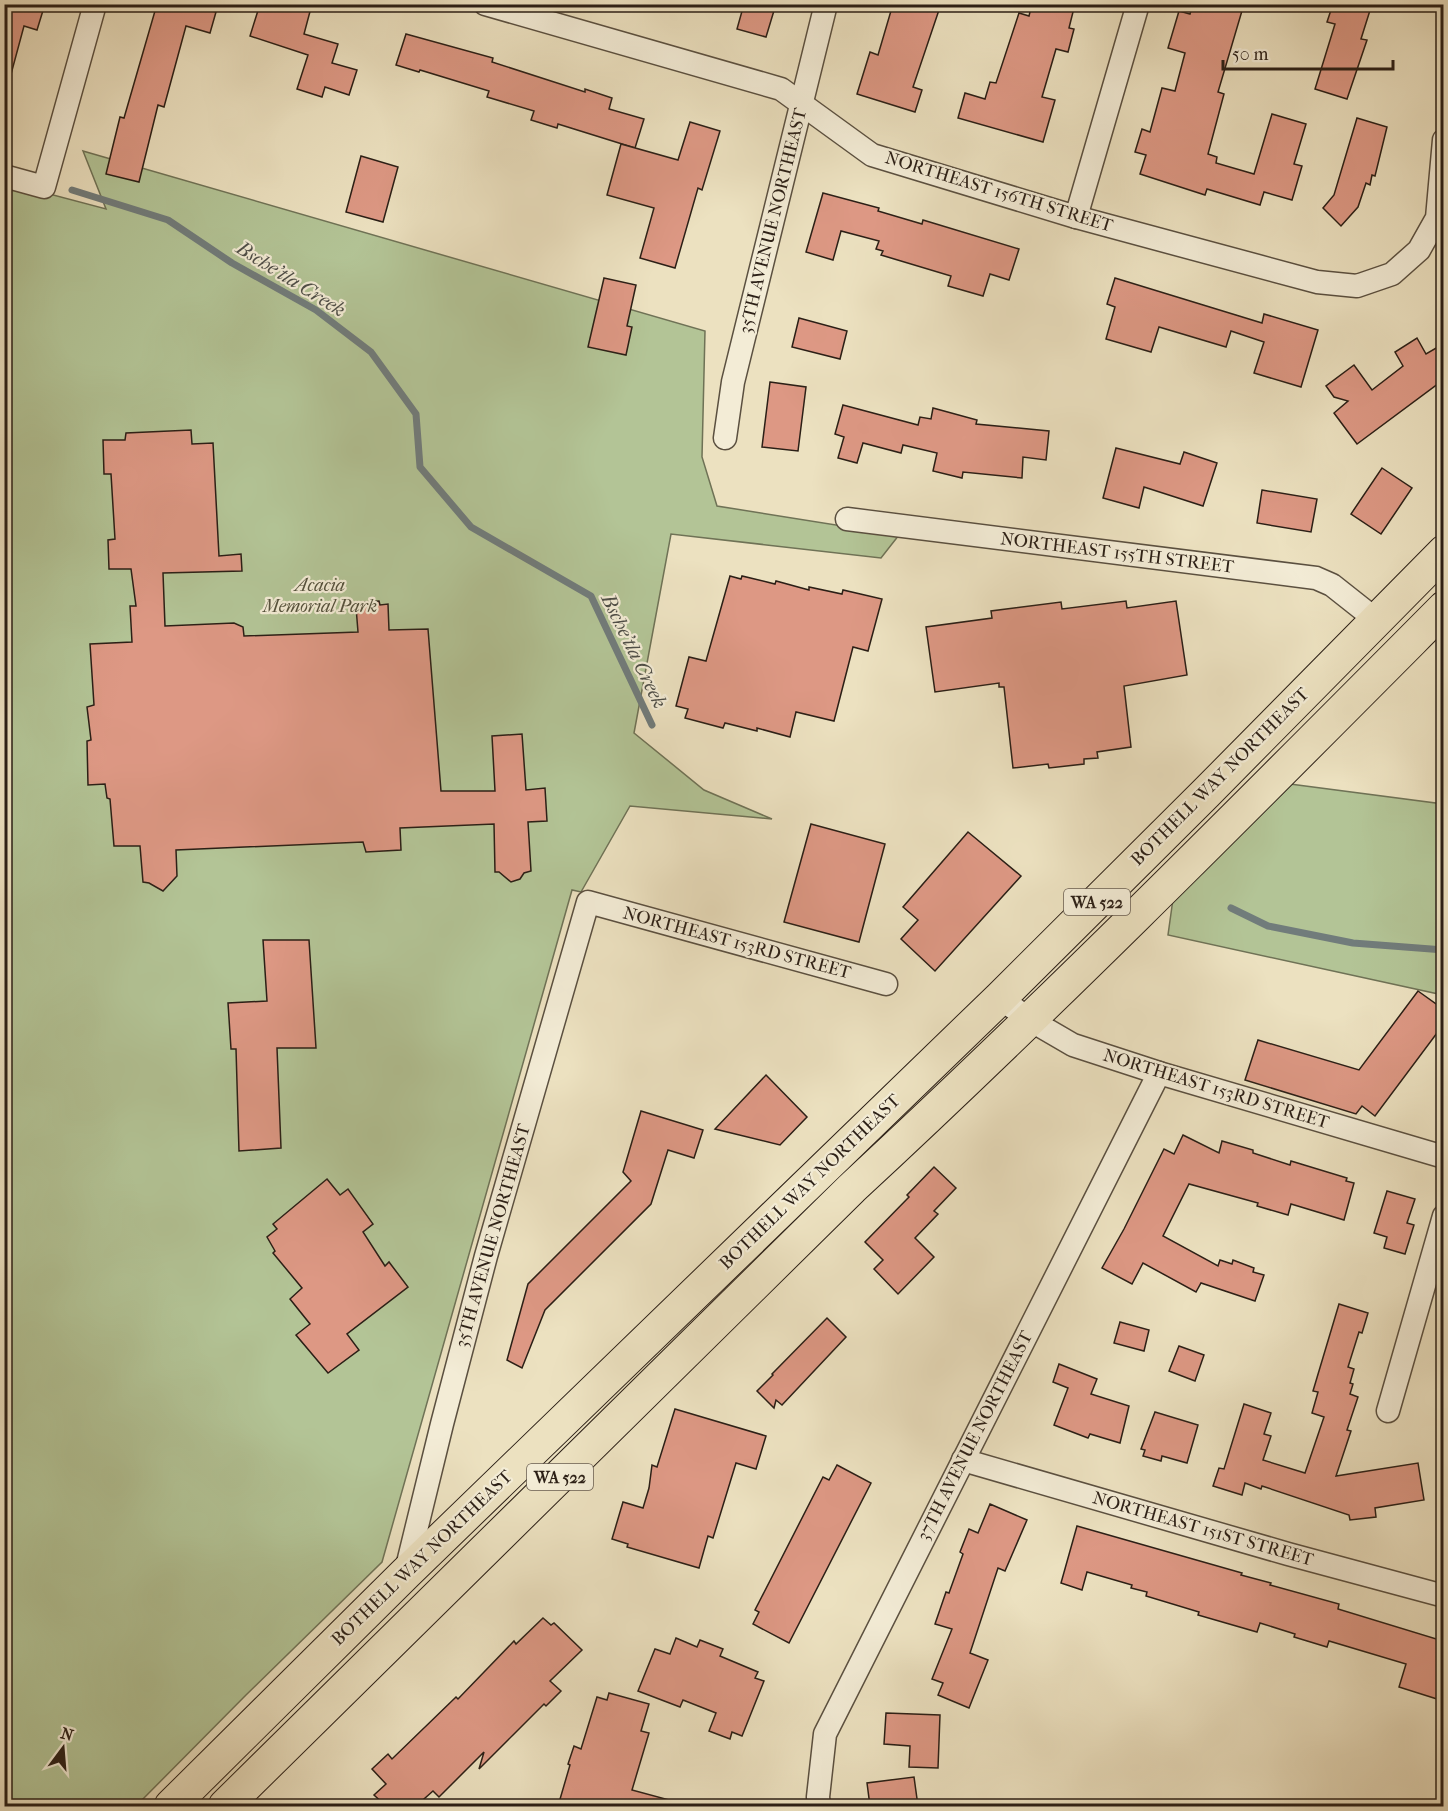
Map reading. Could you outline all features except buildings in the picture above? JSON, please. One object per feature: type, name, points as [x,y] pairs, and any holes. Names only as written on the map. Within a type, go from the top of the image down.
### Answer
[{"type":"main road","name":"BOTHELL WAY NORTHEAST","points":[[171,1806],[569,1414],[1000,998],[1443,552]]},
{"type":"main road","name":"BOTHELL WAY NORTHEAST","points":[[225,1806],[852,1188],[1030,1020],[1443,608]]},
{"type":"main road","points":[[491,1545],[491,1522],[581,1432],[569,1414]]},
{"type":"main road","points":[[266,1766],[261,1746],[416,1596],[406,1573]]},
{"type":"street","points":[[4,176],[44,187],[94,4]]},
{"type":"street","name":"NORTHEAST 156TH STREET","points":[[485,4],[781,89],[872,155],[1076,217],[1317,282],[1357,286],[1392,274],[1419,250],[1437,218],[1443,140]]},
{"type":"street","name":"35TH AVENUE NORTHEAST","points":[[725,438],[733,382],[826,4]]},
{"type":"street","points":[[1076,217],[1138,4]]},
{"type":"street","name":"NORTHEAST 155TH STREET","points":[[847,519],[1316,578],[1332,585],[1375,619]]},
{"type":"street","name":"35TH AVENUE NORTHEAST","points":[[406,1573],[486,1256],[588,902]]},
{"type":"street","name":"NORTHEAST 153RD STREET","points":[[588,902],[886,984]]},
{"type":"street","name":"NORTHEAST 153RD STREET","points":[[1000,998],[1030,1020],[1073,1045],[1159,1073],[1443,1156]]},
{"type":"street","name":"37TH AVENUE NORTHEAST","points":[[819,1806],[825,1734],[1159,1073]]},
{"type":"street","points":[[1388,1411],[1443,1216]]},
{"type":"street","name":"NORTHEAST 151ST STREET","points":[[963,1460],[1288,1554],[1443,1596]]},
{"type":"green space","name":"Acacia Memorial Park","points":[[83,151],[705,331],[702,457],[717,506],[899,535],[881,558],[671,534],[634,733],[704,790],[772,819],[630,806],[581,892],[572,890],[382,1562],[136,1806],[5,1806],[4,182],[106,209]]},
{"type":"green space","points":[[1290,784],[1443,804],[1443,995],[1168,935],[1173,899]]},
{"type":"waterway","name":"Bsche'tla Creek","points":[[72,190],[168,220],[232,263],[316,310],[371,352],[416,414],[420,467],[471,527],[591,596],[652,725]]},
{"type":"waterway","name":"Bsche'tla Creek","points":[[1231,908],[1268,926],[1353,943],[1444,950]]}]
